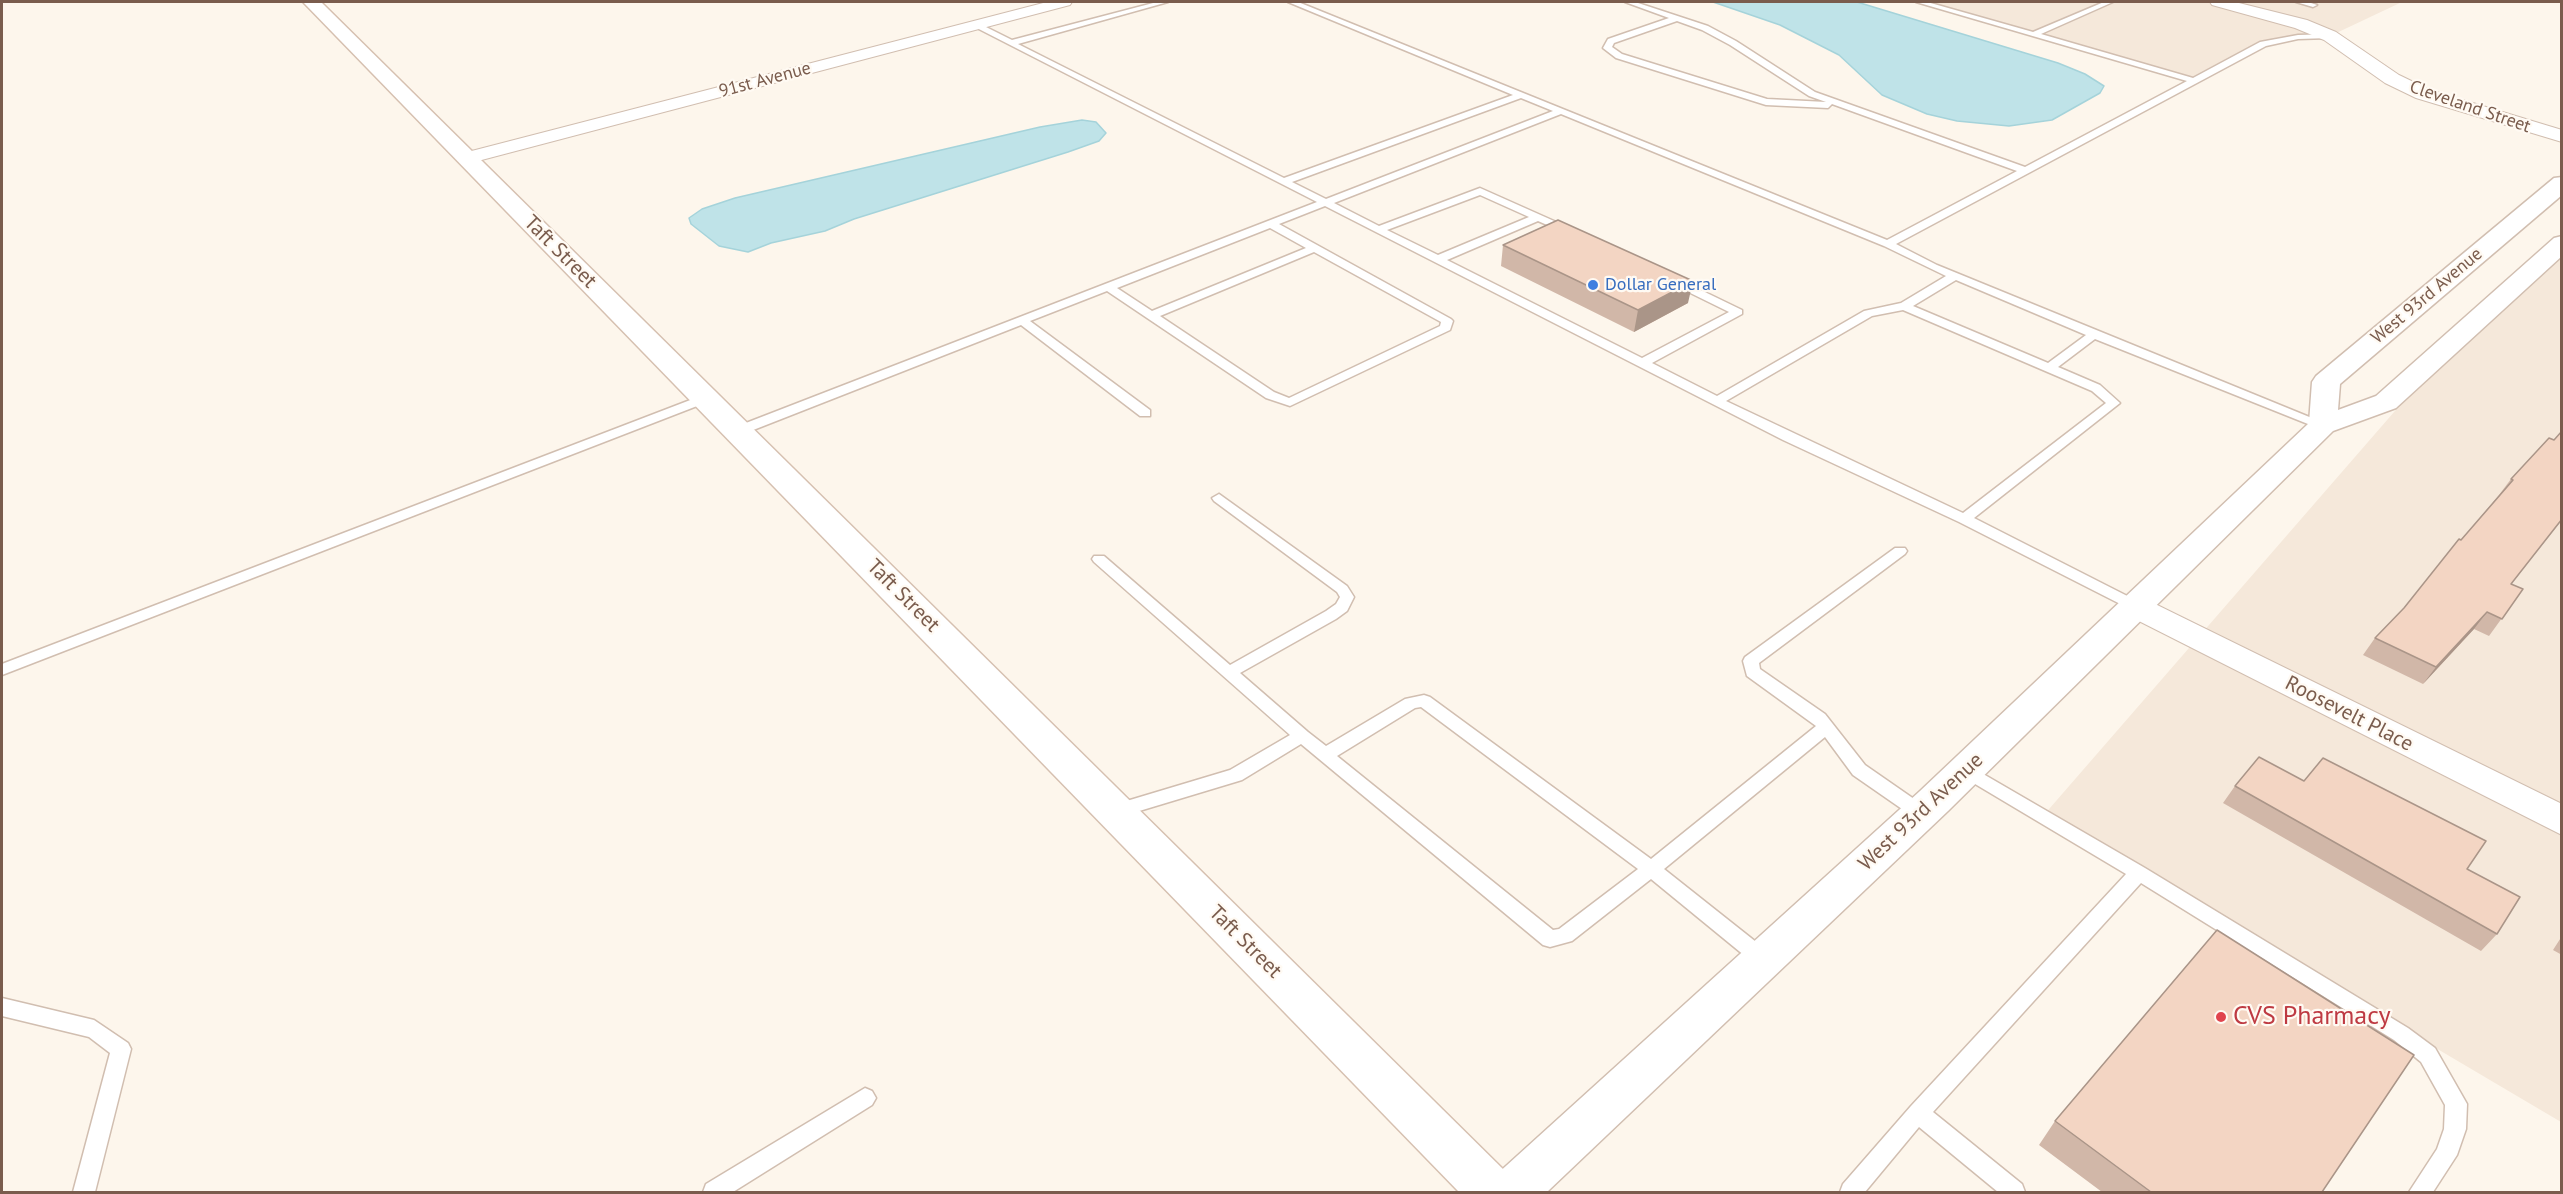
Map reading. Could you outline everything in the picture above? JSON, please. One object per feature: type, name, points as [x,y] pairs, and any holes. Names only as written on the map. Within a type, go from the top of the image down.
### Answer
[{"type":"street","name":"Taft Street","points":[[312,2],[1492,1192]]},
{"type":"street","name":"91st Avenue","points":[[467,158],[1064,2]]},
{"type":"street","name":"Cleveland Street","points":[[2218,2],[2301,24],[2330,36],[2361,55],[2392,79],[2422,94],[2562,136]]},
{"type":"street","name":"West 93rd Avenue","points":[[2324,425],[2326,382],[2562,183]]},
{"type":"street","name":"West 93rd Avenue","points":[[1513,1192],[1921,813],[2324,425],[2386,402],[2562,243]]},
{"type":"street","name":"Roosevelt Place","points":[[2136,607],[2562,821]]},
{"type":"lane","points":[[1011,43],[1164,2]]},
{"type":"lane","points":[[1292,2],[1888,244],[1954,276],[2094,334],[2324,425]]},
{"type":"lane","points":[[1629,2],[1678,18],[1734,43],[1812,94],[2024,170]]},
{"type":"lane","points":[[1920,2],[2192,80]]},
{"type":"lane","points":[[2035,34],[2109,2]]},
{"type":"lane","points":[[2300,2],[2313,5]]},
{"type":"lane","points":[[1678,18],[1611,41],[1607,48],[1619,56],[1766,102],[1842,106]]},
{"type":"lane","points":[[975,25],[1642,363],[1964,519],[2136,607]]},
{"type":"lane","points":[[1888,244],[2263,44],[2298,37],[2330,36]]},
{"type":"lane","points":[[1285,181],[1522,95]]},
{"type":"lane","points":[[738,430],[1561,111]]},
{"type":"lane","points":[[1380,229],[1480,191],[1581,237]]},
{"type":"lane","points":[[1438,259],[1539,217]]},
{"type":"lane","points":[[1108,287],[1270,395],[1290,402],[1446,328],[1447,321],[1270,224]]},
{"type":"lane","points":[[1151,316],[1315,248]]},
{"type":"lane","points":[[1717,400],[1868,313],[1904,306],[1954,276]]},
{"type":"lane","points":[[1642,363],[1738,312],[1665,277]]},
{"type":"lane","points":[[1904,306],[2096,388],[2114,403],[1964,519]]},
{"type":"lane","points":[[1021,320],[1145,413]]},
{"type":"lane","points":[[2049,368],[2094,334]]},
{"type":"lane","points":[[2,670],[706,398]]},
{"type":"lane","points":[[1219,498],[1342,589],[1347,597],[1342,607],[1331,615],[1230,672]]},
{"type":"lane","points":[[1900,551],[1751,661],[1753,672],[1819,717],[1859,770],[1921,813]]},
{"type":"lane","points":[[1099,560],[1302,736],[1550,939],[1564,935],[1650,869],[1826,727]]},
{"type":"lane","points":[[1325,755],[1411,703],[1424,701],[1650,869],[1763,959]]},
{"type":"lane","points":[[1116,811],[1236,775],[1302,736]]},
{"type":"lane","points":[[1966,770],[2402,1034],[2428,1055],[2456,1104],[2455,1129],[2446,1155],[2420,1192]]},
{"type":"lane","points":[[1851,1192],[1918,1113],[2139,873]]},
{"type":"lane","points":[[2,1007],[94,1029],[121,1049],[84,1192]]},
{"type":"lane","points":[[714,1192],[866,1098]]},
{"type":"lane","points":[[1918,1113],[2014,1192]]},
{"type":"shaded area","points":[[1920,2],[2402,2],[2330,36],[2263,44],[2192,80]]},
{"type":"shaded area","points":[[2561,258],[2561,1122],[2043,816],[2401,404]]},
{"type":"water","points":[[1713,2],[1857,2],[2058,63],[2085,74],[2104,86],[2100,93],[2052,120],[2009,126],[1957,121],[1927,114],[1882,95],[1839,55],[1780,25]]},
{"type":"water","points":[[1082,120],[1096,122],[1106,133],[1099,141],[1068,152],[854,219],[825,231],[771,243],[748,252],[719,246],[691,224],[689,218],[702,209],[735,198],[1040,127]]},
{"type":"building","points":[[1558,220],[1693,281],[1638,310],[1503,245]]},
{"type":"building","points":[[2562,431],[2562,519],[2511,584],[2523,589],[2502,619],[2487,612],[2436,667],[2375,638],[2404,608],[2459,539],[2461,540],[2513,480],[2511,479],[2549,438],[2554,440]]},
{"type":"building","points":[[2259,757],[2304,781],[2323,758],[2486,841],[2467,869],[2520,897],[2497,934],[2235,786]]},
{"type":"building","name":"CVS Pharmacy","points":[[2217,930],[2414,1055],[2322,1192],[2151,1192],[2055,1121]]},
{"type":"place","name":"Dollar General","points":[[1593,285]]},
{"type":"place","name":"CVS Pharmacy","points":[[2221,1017]]}]
